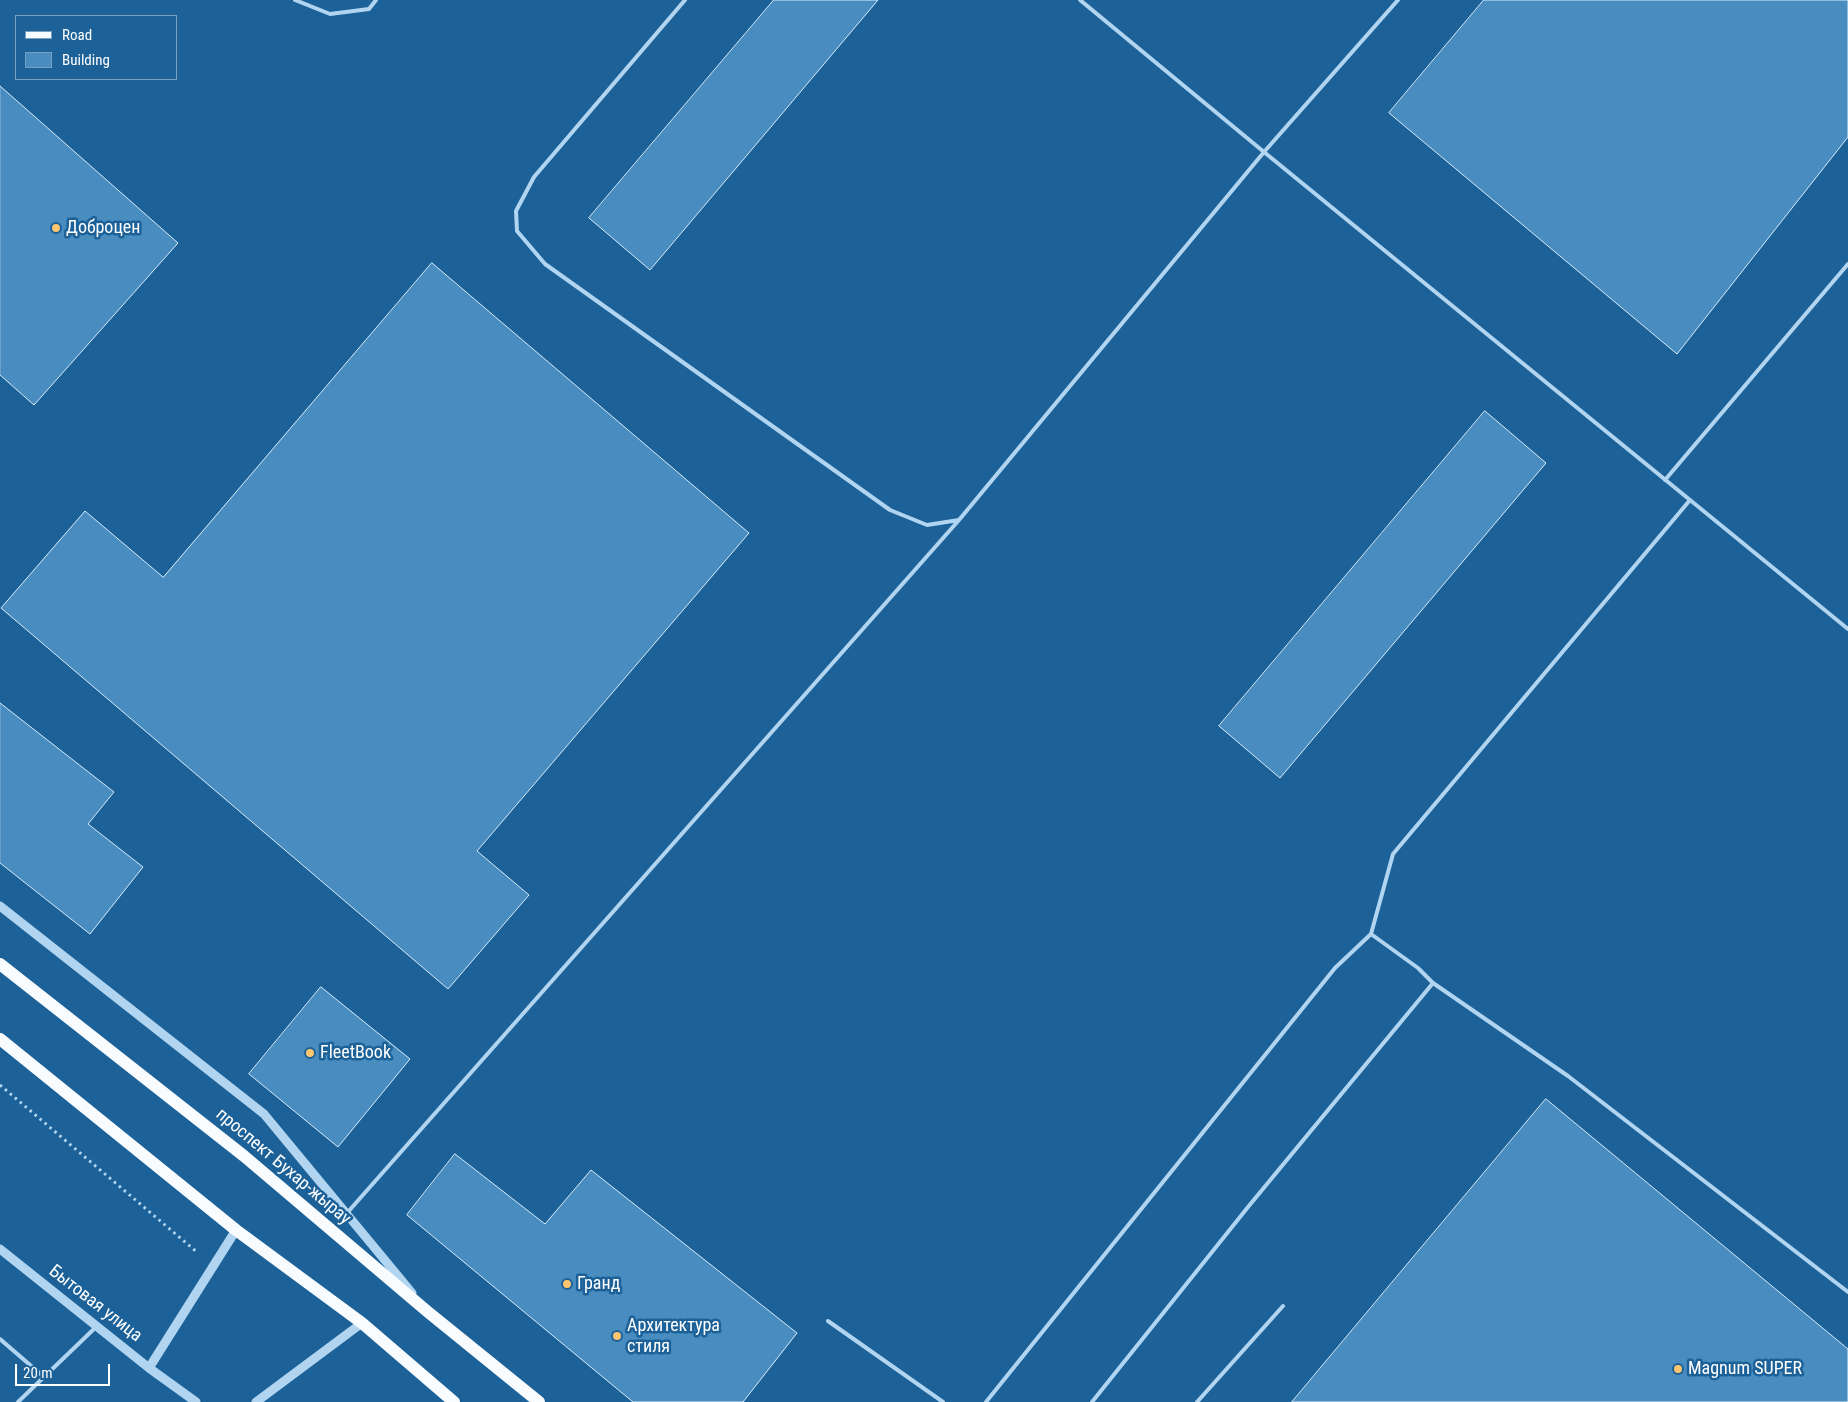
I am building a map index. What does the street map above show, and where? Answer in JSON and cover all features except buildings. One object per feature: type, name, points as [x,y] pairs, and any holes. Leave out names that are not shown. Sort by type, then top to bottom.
[{"type":"main road","name":"проспект Бухар-жырау","points":[[0,964],[244,1156],[428,1312],[539,1402]]},
{"type":"main road","points":[[0,1039],[236,1230],[362,1323],[454,1402]]},
{"type":"street","points":[[0,906],[264,1114],[428,1312]]},
{"type":"street","points":[[149,1368],[236,1230]]},
{"type":"street","name":"Бытовая улица","points":[[0,1249],[149,1368],[196,1402]]},
{"type":"street","points":[[256,1402],[362,1323]]},
{"type":"lane","points":[[295,0],[330,14],[368,9],[376,0]]},
{"type":"lane","points":[[685,0],[534,177],[516,211],[517,231],[545,264],[890,510],[927,525],[959,520]]},
{"type":"lane","points":[[1080,0],[1848,629]]},
{"type":"lane","points":[[347,1213],[959,520],[1264,152],[1398,0]]},
{"type":"lane","points":[[1665,480],[1848,264]]},
{"type":"lane","points":[[986,1402],[1335,968],[1371,934],[1393,854],[1690,500]]},
{"type":"lane","points":[[1371,934],[1418,968],[1433,983],[1568,1076],[1848,1292]]},
{"type":"lane","points":[[1092,1402],[1248,1206],[1433,983]]},
{"type":"lane","points":[[1197,1402],[1283,1306]]},
{"type":"lane","points":[[828,1321],[943,1402]]},
{"type":"lane","points":[[18,1402],[97,1326]]},
{"type":"lane","points":[[0,1339],[44,1377]]},
{"type":"path","points":[[0,1085],[214,1266]]},
{"type":"place","name":"Доброцен","points":[[56,228]]},
{"type":"place","name":"FleetBook","points":[[310,1053]]},
{"type":"place","name":"Гранд","points":[[567,1284]]},
{"type":"place","name":"Архитектура стиля","points":[[617,1336]]},
{"type":"place","name":"Magnum SUPER","points":[[1678,1369]]}]
